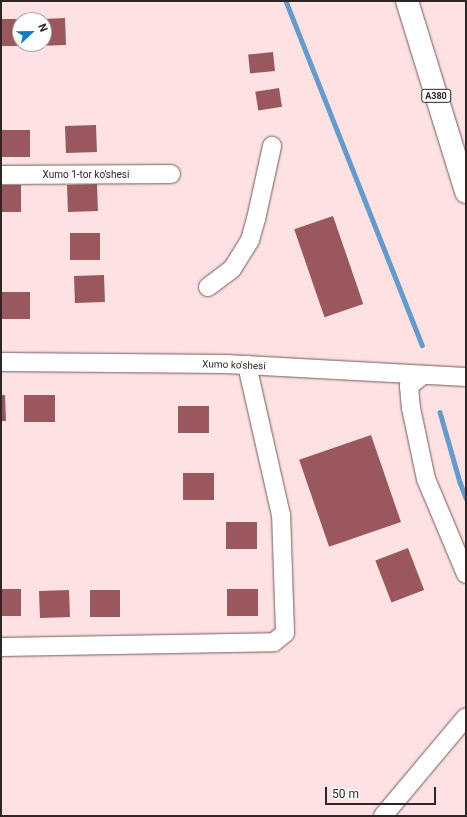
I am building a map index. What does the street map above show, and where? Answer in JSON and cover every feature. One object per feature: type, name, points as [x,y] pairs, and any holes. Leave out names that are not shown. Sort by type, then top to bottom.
[{"type":"highway","name":"A380","points":[[407,1],[466,192]]},
{"type":"street","points":[[208,287],[232,269],[250,240],[260,204],[272,146]]},
{"type":"street","name":"Xumo 1-tor ko'shesi","points":[[1,175],[171,174]]},
{"type":"street","name":"Xumo ko'shesi","points":[[1,362],[247,365],[466,377]]},
{"type":"street","points":[[1,646],[274,642],[285,633],[281,516],[247,365]]},
{"type":"street","points":[[423,375],[409,386],[426,479],[466,574]]},
{"type":"street","points":[[382,816],[466,716]]},
{"type":"building","points":[[65,18],[66,45],[52,45],[52,19]]},
{"type":"building","points":[[1,19],[12,19],[12,46],[1,46]]},
{"type":"building","points":[[273,52],[275,71],[250,74],[248,55]]},
{"type":"building","points":[[279,88],[282,107],[258,111],[255,92]]},
{"type":"building","points":[[96,125],[97,152],[66,153],[65,126]]},
{"type":"building","points":[[1,130],[30,130],[30,157],[1,157]]},
{"type":"building","points":[[97,184],[98,211],[68,212],[67,185]]},
{"type":"building","points":[[1,185],[21,185],[21,212],[1,212]]},
{"type":"building","points":[[333,216],[363,304],[325,317],[294,229]]},
{"type":"building","points":[[70,233],[100,233],[100,260],[70,260]]},
{"type":"building","points":[[104,275],[105,302],[75,303],[74,276]]},
{"type":"building","points":[[1,292],[30,292],[30,319],[1,319]]},
{"type":"building","points":[[1,395],[5,395],[6,421],[1,421]]},
{"type":"building","points":[[24,395],[55,395],[55,422],[24,422]]},
{"type":"building","points":[[178,406],[209,406],[209,433],[178,433]]},
{"type":"building","points":[[371,435],[401,522],[329,547],[299,460]]},
{"type":"building","points":[[183,473],[214,473],[214,500],[183,500]]},
{"type":"building","points":[[226,522],[257,522],[257,549],[226,549]]},
{"type":"building","points":[[408,548],[424,590],[391,603],[375,561]]},
{"type":"building","points":[[1,589],[21,589],[21,616],[1,616]]},
{"type":"building","points":[[227,589],[258,589],[258,616],[227,616]]},
{"type":"building","points":[[69,590],[70,617],[40,618],[39,591]]},
{"type":"building","points":[[90,590],[120,590],[120,617],[90,617]]},
{"type":"waterway","points":[[286,1],[422,345]]},
{"type":"waterway","points":[[440,412],[466,498]]}]
